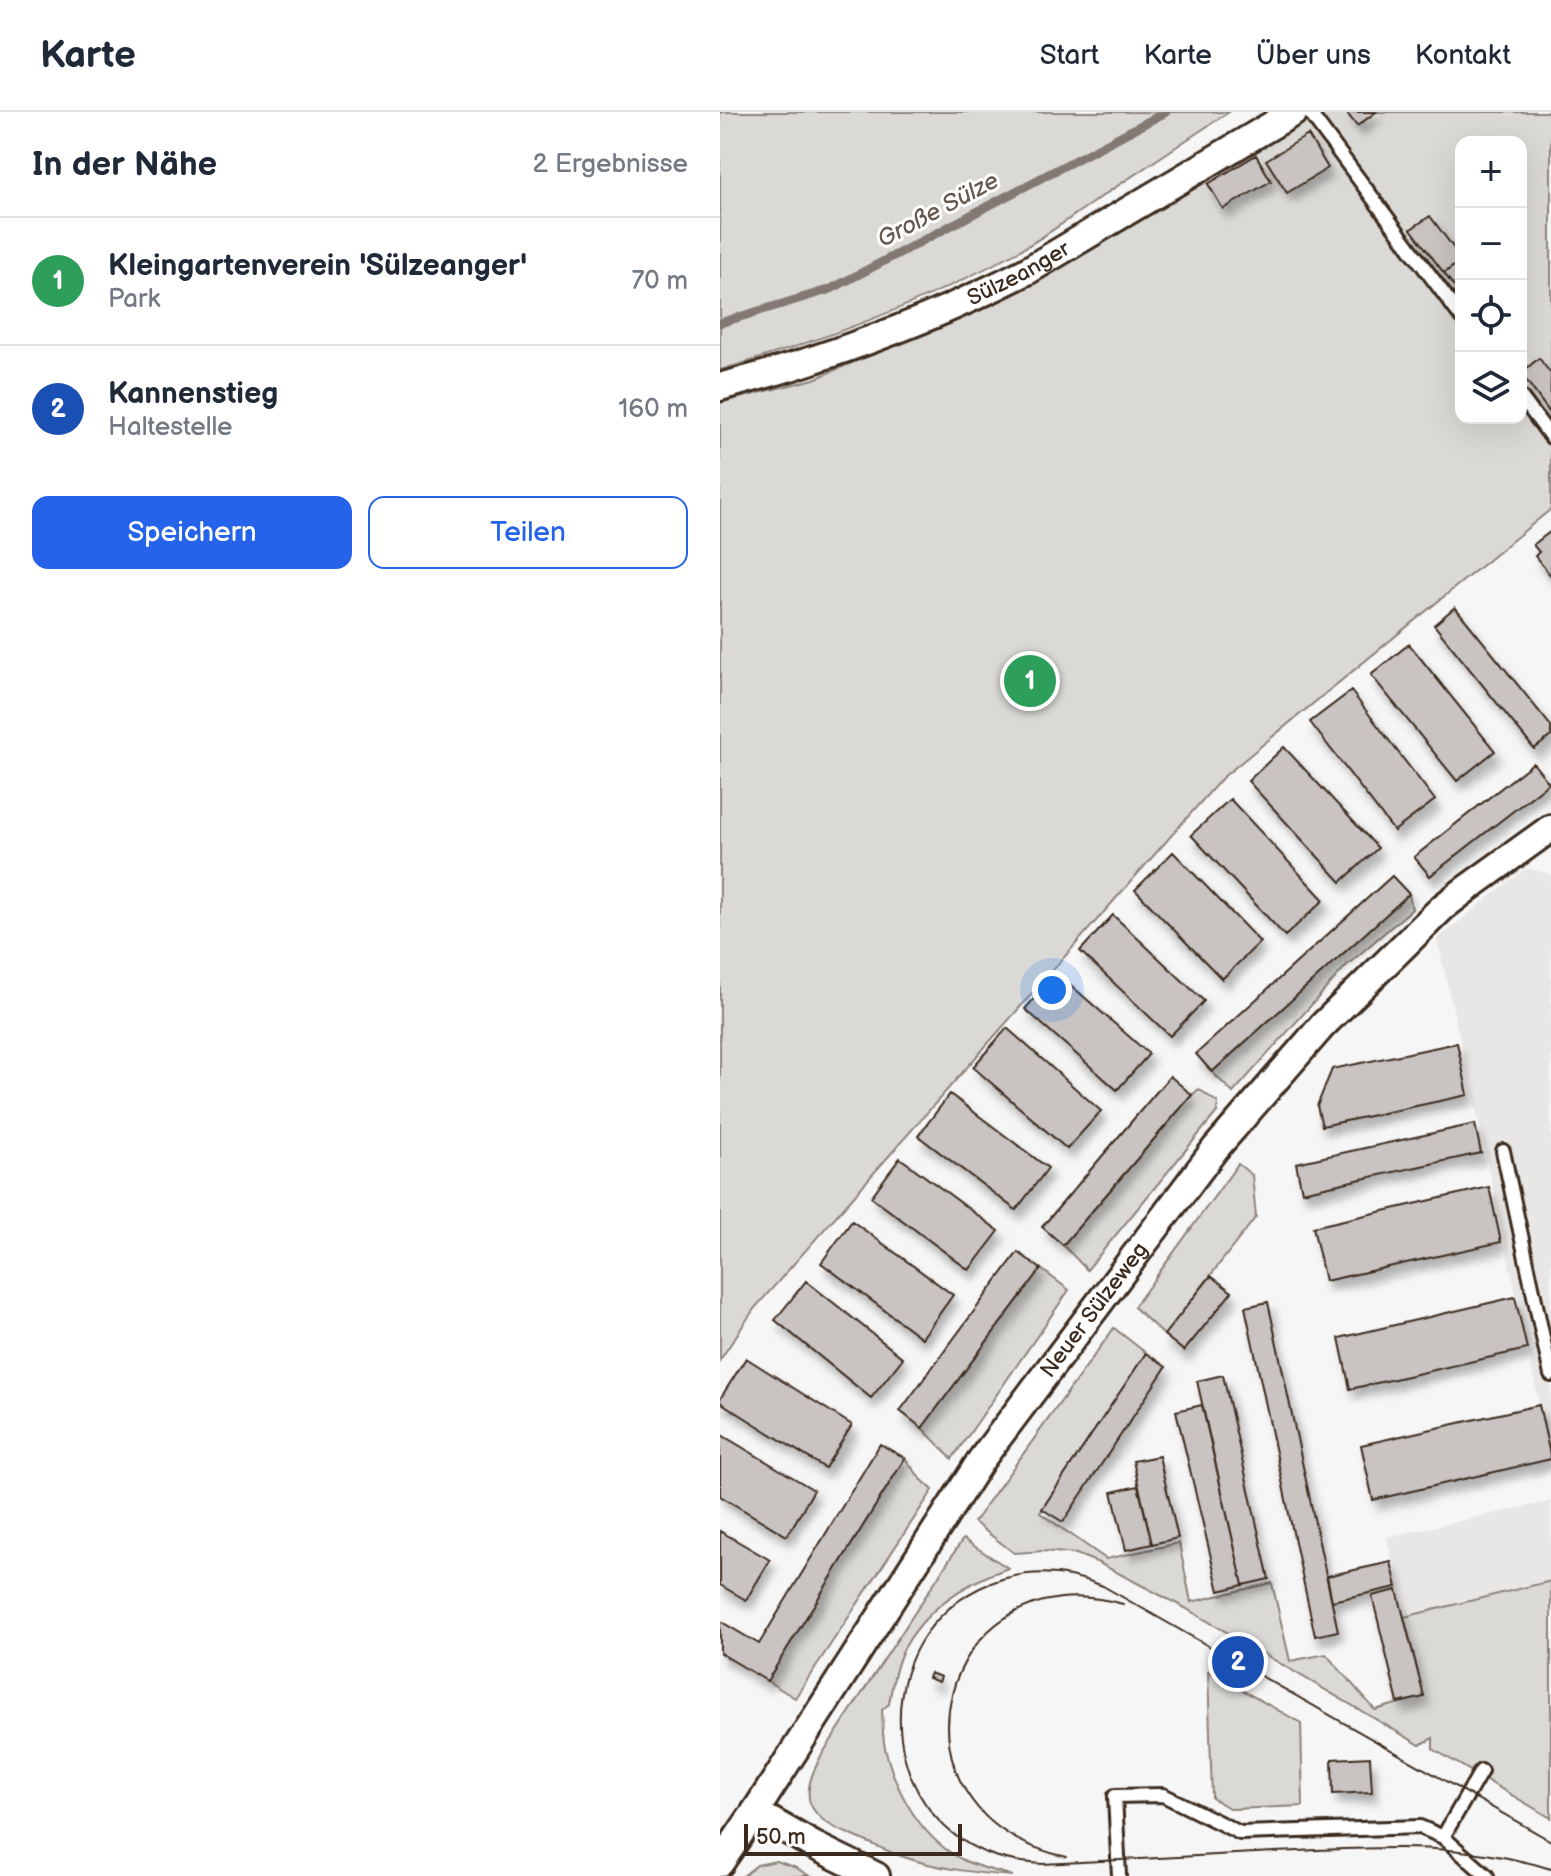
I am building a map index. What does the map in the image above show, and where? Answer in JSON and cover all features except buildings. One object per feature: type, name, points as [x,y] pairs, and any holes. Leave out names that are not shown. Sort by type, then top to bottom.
[{"type":"street","name":"Sülzeanger","points":[[720,387],[867,341],[1001,285],[1294,112]]},
{"type":"street","name":"Neuer Sülzeweg","points":[[720,1863],[981,1460],[1215,1149],[1323,1025],[1443,907],[1548,836]]},
{"type":"street","points":[[755,1812],[876,1876]]},
{"type":"lane","points":[[1309,112],[1455,309]]},
{"type":"lane","points":[[1527,405],[1551,437]]},
{"type":"lane","points":[[1503,1151],[1545,1325],[1551,1375]]},
{"type":"lane","points":[[1443,1837],[1481,1771]]},
{"type":"lane","points":[[1119,1876],[1115,1796],[1163,1795],[1240,1833],[1420,1827],[1443,1837],[1487,1876]]},
{"type":"shaded area","points":[[720,112],[1229,112],[1047,234],[984,269],[874,319],[720,370]]},
{"type":"shaded area","points":[[1323,112],[1551,112],[1551,509],[1222,778],[754,1309],[720,1360],[720,403],[814,379],[977,310]]},
{"type":"shaded area","points":[[1526,868],[1551,874],[1551,1460],[1437,939]]},
{"type":"shaded area","points":[[1409,894],[1412,909],[1346,966],[1233,1093],[1212,1072]]},
{"type":"shaded area","points":[[1199,1089],[1218,1103],[1217,1112],[1087,1270],[1063,1245]]},
{"type":"shaded area","points":[[1238,1164],[1252,1175],[1256,1217],[1164,1335],[1134,1307]]},
{"type":"shaded area","points":[[1041,1269],[1069,1290],[952,1459],[922,1428]]},
{"type":"shaded area","points":[[1114,1328],[1146,1353],[1040,1513],[1106,1559],[1179,1543],[1191,1602],[1272,1583],[1290,1661],[1326,1654],[1375,1710],[1424,1696],[1404,1617],[1551,1581],[1551,1818],[1433,1749],[1433,1738],[1420,1745],[1185,1608],[1099,1563],[1076,1554],[1044,1551],[1014,1553],[974,1522]]},
{"type":"shaded area","points":[[905,1458],[933,1490],[795,1698],[767,1681]]},
{"type":"shaded area","points":[[1551,1501],[1551,1764],[1433,1738],[1387,1537]]},
{"type":"shaded area","points":[[963,1539],[1008,1568],[962,1589],[935,1610],[912,1635],[898,1663],[889,1704],[882,1710],[884,1743],[904,1798],[936,1841],[965,1861],[1013,1876],[944,1867],[892,1853],[830,1825],[818,1816],[809,1797],[811,1779],[821,1756]]},
{"type":"shaded area","points":[[1208,1671],[1301,1723],[1303,1806],[1231,1809],[1212,1798]]},
{"type":"shaded area","points":[[776,1861],[810,1876],[743,1876],[757,1865]]},
{"type":"waterway","name":"Große Sülze","points":[[720,323],[831,289],[1166,112]]},
{"type":"tram line","points":[[1551,1841],[1103,1586],[1078,1578],[1041,1573],[1015,1576],[969,1594],[941,1616],[925,1635],[910,1664],[902,1694],[900,1726],[905,1757],[915,1787],[932,1813],[955,1836],[998,1857],[1043,1864],[1413,1848],[1482,1854],[1551,1869]]},
{"type":"tram line","points":[[1067,1857],[1005,1832],[967,1792],[949,1745],[952,1695],[972,1650],[1008,1616],[1059,1598],[1123,1604]]},
{"type":"place","name":"Kleingartenverein 'Sülzeanger'","points":[[1030,681]]},
{"type":"place","name":"Kannenstieg","points":[[1238,1662]]}]
